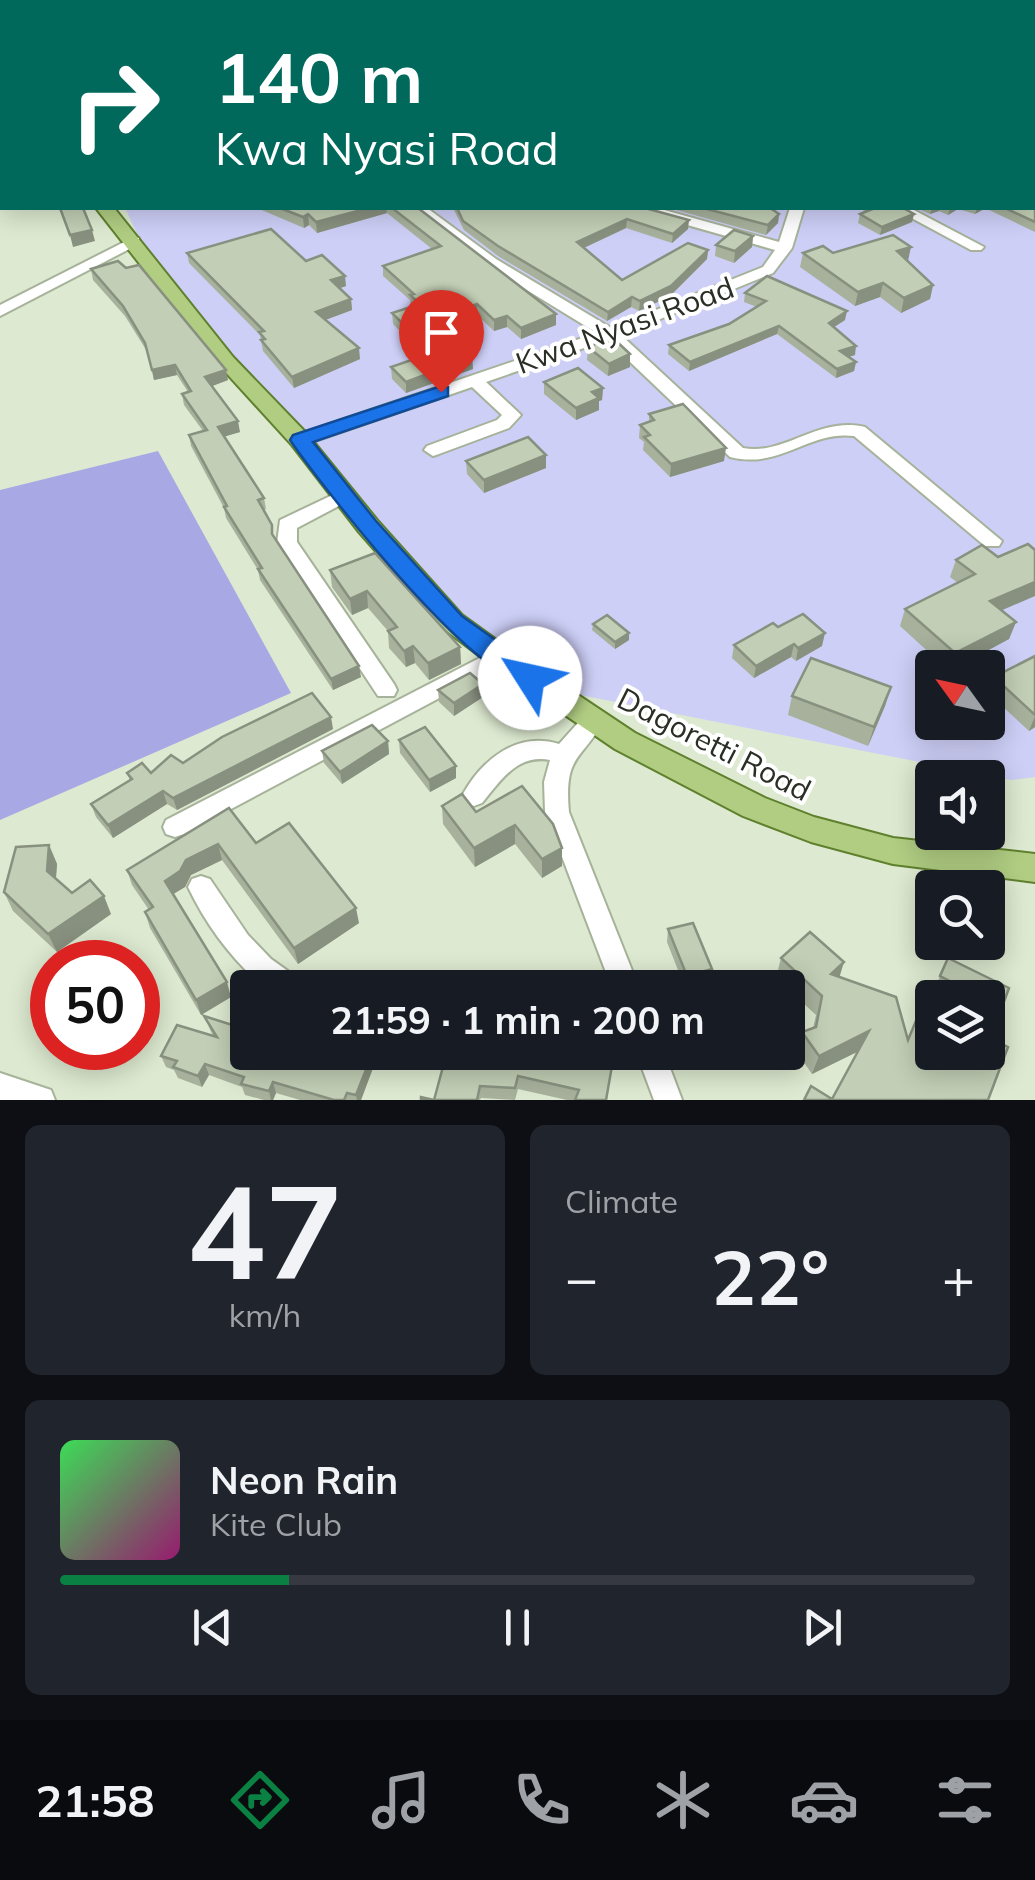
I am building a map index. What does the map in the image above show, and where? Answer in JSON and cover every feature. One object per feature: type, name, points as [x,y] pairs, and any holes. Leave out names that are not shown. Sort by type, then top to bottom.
[{"type":"main road","name":"Dagoretti Road","points":[[107,210],[226,361],[300,440],[343,496],[453,622],[499,656],[625,741],[754,807],[811,829],[893,851],[1035,868]]},
{"type":"street","points":[[421,210],[491,262],[610,334],[737,453],[761,455],[835,430],[859,431],[992,541]]},
{"type":"street","points":[[649,210],[784,248],[789,214]]},
{"type":"street","points":[[904,210],[976,246]]},
{"type":"street","points":[[0,312],[134,241]]},
{"type":"street","name":"Kwa Nyasi Road","points":[[300,440],[610,334],[768,270],[784,248]]},
{"type":"street","points":[[433,450],[502,424],[512,415],[474,380]]},
{"type":"street","points":[[343,496],[287,525],[287,543],[386,690]]},
{"type":"street","points":[[175,827],[499,656]]},
{"type":"street","points":[[593,720],[561,754],[553,782],[556,812],[619,970]]},
{"type":"street","points":[[474,796],[494,772],[525,749],[536,746],[561,754]]},
{"type":"street","points":[[201,887],[226,927],[261,970]]},
{"type":"street","points":[[657,1070],[668,1100]]},
{"type":"street","points":[[0,1087],[40,1100]]},
{"type":"shaded area","points":[[126,210],[1035,210],[1035,777],[1005,779],[1005,760],[915,761],[509,681],[181,326]]},
{"type":"shaded area","points":[[158,451],[291,693],[0,820],[0,490]]},
{"type":"building","points":[[61,210],[84,210],[92,230],[70,235]]},
{"type":"building","points":[[285,210],[361,210],[316,222],[308,214],[303,217]]},
{"type":"building","points":[[395,210],[421,210],[556,314],[521,328],[507,316],[494,320],[477,304],[433,320],[472,357],[406,382],[391,367],[432,353],[392,313],[420,304],[383,266],[441,246]]},
{"type":"building","points":[[458,210],[652,210],[689,220],[673,234],[627,219],[577,242],[622,280],[688,243],[708,250],[671,286],[640,301],[632,297],[608,312],[463,221]]},
{"type":"building","points":[[711,210],[773,210],[779,214],[768,225]]},
{"type":"building","points":[[870,210],[907,210],[914,214],[882,227],[860,214]]},
{"type":"building","points":[[1009,210],[1035,210],[1035,222]]},
{"type":"building","points":[[271,229],[306,261],[322,255],[345,276],[331,280],[351,299],[316,312],[359,348],[292,377],[261,340],[265,339],[259,332],[264,331],[187,253]]},
{"type":"building","points":[[734,230],[753,236],[735,251],[716,245]]},
{"type":"building","points":[[893,235],[911,247],[897,251],[933,285],[904,298],[883,283],[858,292],[803,253],[823,246],[833,253]]},
{"type":"building","points":[[118,261],[126,268],[139,265],[226,370],[205,377],[238,421],[218,427],[264,498],[258,500],[272,525],[272,534],[359,666],[331,679],[258,569],[262,568],[224,507],[227,506],[189,435],[207,430],[182,394],[191,391],[175,365],[152,370],[145,343],[123,306],[91,269]]},
{"type":"building","points":[[767,276],[847,311],[829,323],[856,346],[840,351],[856,362],[837,369],[779,326],[690,362],[669,345],[729,324],[766,301],[745,293]]},
{"type":"building","points":[[612,337],[630,354],[609,364],[588,347]]},
{"type":"building","points":[[578,368],[603,388],[592,392],[599,398],[576,408],[544,382]]},
{"type":"building","points":[[683,404],[726,448],[671,464],[644,437],[650,435],[640,425],[654,420],[649,414]]},
{"type":"building","points":[[528,437],[546,455],[484,480],[466,461]]},
{"type":"building","points":[[1028,544],[1035,550],[1035,582],[990,601],[1016,622],[961,650],[952,650],[905,609],[975,574],[956,560],[982,545],[998,557]]},
{"type":"building","points":[[375,553],[460,647],[428,663],[413,646],[404,651],[388,631],[397,627],[367,591],[350,599],[330,570]]},
{"type":"building","points":[[803,614],[825,633],[798,648],[794,644],[756,666],[734,645],[773,623],[778,627]]},
{"type":"building","points":[[607,615],[629,633],[615,642],[593,624]]},
{"type":"building","points":[[1035,656],[1035,715],[1005,687],[1005,671]]},
{"type":"building","points":[[811,658],[891,687],[874,727],[792,696]]},
{"type":"building","points":[[470,673],[483,684],[454,703],[438,690]]},
{"type":"building","points":[[312,693],[331,717],[173,798],[163,791],[108,825],[91,804],[132,779],[127,773],[142,763],[151,773],[171,755],[183,763],[222,737]]},
{"type":"building","points":[[372,725],[388,741],[340,772],[322,751]]},
{"type":"building","points":[[425,727],[456,766],[429,780],[399,740]]},
{"type":"building","points":[[522,786],[553,824],[562,848],[542,859],[515,825],[474,848],[442,806],[462,794],[476,812]]},
{"type":"building","points":[[229,808],[256,843],[289,823],[356,908],[294,948],[218,844],[186,860],[180,871],[165,881],[227,982],[196,1000],[145,912],[153,907],[127,870]]},
{"type":"building","points":[[49,845],[47,871],[72,893],[90,880],[104,896],[48,934],[4,892],[16,847]]},
{"type":"building","points":[[693,923],[712,969],[685,970],[668,929]]},
{"type":"building","points":[[810,932],[844,962],[831,974],[896,997],[908,1040],[915,1023],[915,1070],[999,1070],[988,1100],[804,1100],[811,1086],[832,1099],[869,1031],[819,1056],[805,1031],[816,1027],[822,996],[805,980],[805,970],[794,970],[781,958]]},
{"type":"building","points":[[947,960],[952,960],[993,980],[948,980],[940,976]]},
{"type":"building","points":[[204,1016],[230,1024],[230,1070],[366,1070],[356,1095],[347,1093],[344,1100],[334,1100],[273,1082],[269,1091],[241,1084],[244,1077],[205,1064],[198,1076],[173,1067],[177,1061],[161,1056],[177,1025],[217,1037]]},
{"type":"building","points":[[442,1070],[611,1070],[606,1100],[575,1100],[579,1090],[518,1076],[515,1088],[480,1086],[477,1100],[434,1100]]},
{"type":"route","points":[[441,392],[300,440],[368,526],[453,622],[530,678]]}]
